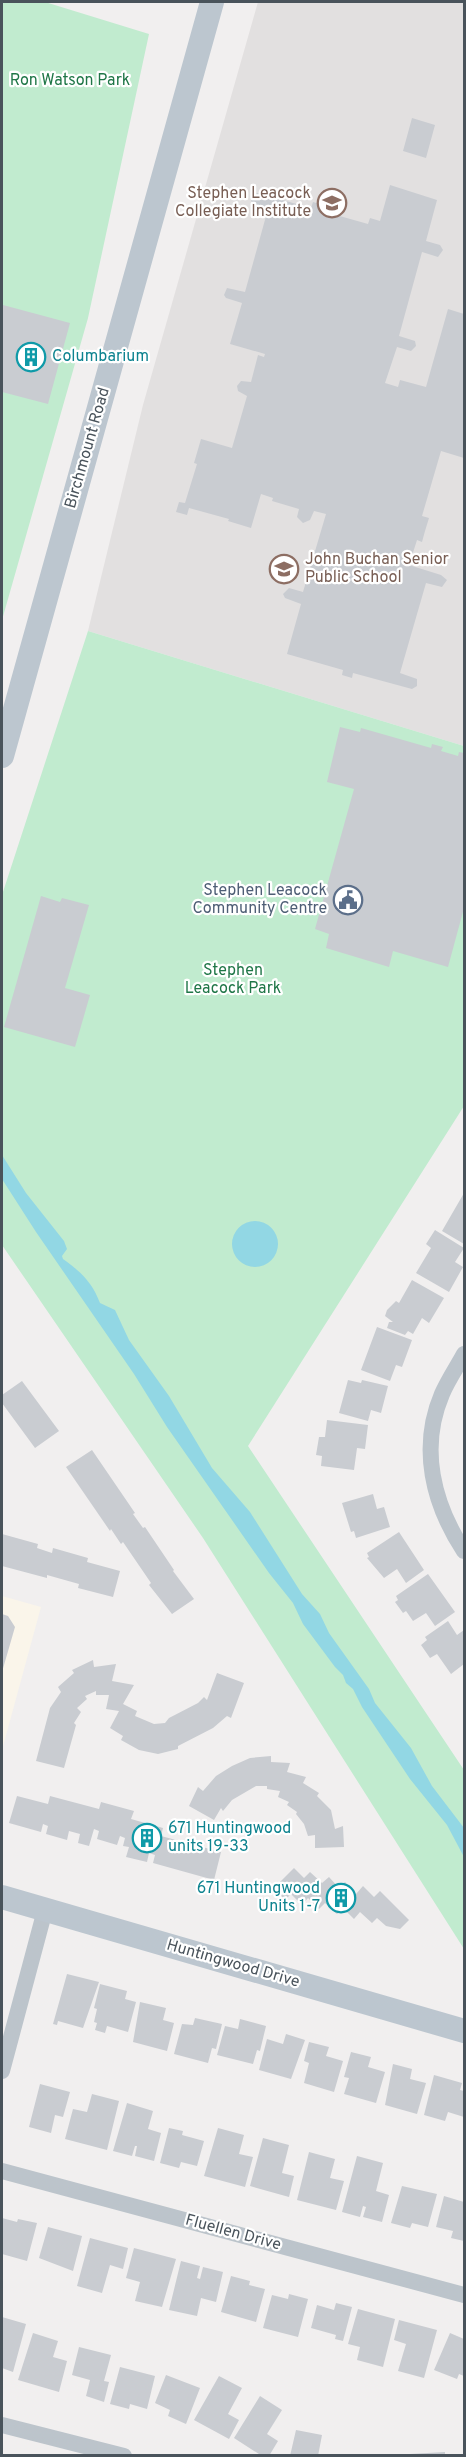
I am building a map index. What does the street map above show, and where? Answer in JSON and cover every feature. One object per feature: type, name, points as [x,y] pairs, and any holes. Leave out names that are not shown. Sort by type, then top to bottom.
[{"type":"main road","name":"Birchmount Road","points":[[2,756],[212,2]]},
{"type":"main road","name":"Huntingwood Drive","points":[[2,1897],[465,2031]]},
{"type":"street","points":[[465,1354],[441,1395],[430,1442],[432,1480],[439,1504],[465,1551]]},
{"type":"street","points":[[2,2071],[45,1910]]},
{"type":"street","name":"Fluellen Drive","points":[[2,2171],[465,2295]]},
{"type":"street","points":[[2,2425],[124,2456]]},
{"type":"shaded area","points":[[258,2],[464,2],[464,746],[88,631],[143,405]]},
{"type":"shaded area","points":[[2,1596],[41,1607],[2,1750]]},
{"type":"green space","name":"Ron Watson Park","points":[[2,2],[45,2],[149,34],[88,318],[2,620]]},
{"type":"green space","name":"Stephen Leacock Park","points":[[88,631],[464,746],[464,1106],[248,1446],[464,1770],[464,1949],[203,1538],[2,1245],[2,895]]},
{"type":"water","points":[[2,1155],[26,1193],[64,1241],[67,1249],[62,1256],[63,1259],[85,1278],[100,1303],[115,1310],[129,1340],[169,1396],[212,1468],[250,1512],[302,1594],[320,1614],[329,1633],[369,1689],[375,1703],[411,1748],[432,1786],[464,1828],[464,1857],[447,1825],[410,1779],[362,1707],[353,1689],[346,1683],[343,1675],[303,1624],[293,1603],[269,1573],[167,1427],[134,1374],[36,1232],[2,1179]]},
{"type":"water","points":[[255,1221],[264,1222],[272,1227],[277,1235],[277,1253],[272,1261],[264,1266],[255,1267],[246,1266],[238,1261],[233,1253],[232,1244],[233,1235],[238,1227],[246,1222]]},
{"type":"building","points":[[412,118],[435,125],[426,158],[403,151]]},
{"type":"building","points":[[390,185],[437,200],[426,241],[440,245],[443,250],[438,257],[422,252],[399,336],[415,341],[416,346],[411,351],[397,347],[385,383],[398,387],[400,380],[426,387],[448,309],[464,314],[464,458],[441,451],[422,516],[429,518],[422,542],[417,540],[409,565],[441,575],[447,580],[442,587],[426,583],[400,673],[417,679],[417,686],[412,689],[353,673],[352,678],[342,675],[343,670],[287,654],[301,604],[285,598],[283,594],[289,588],[303,592],[326,514],[314,511],[310,520],[303,523],[297,517],[299,509],[272,501],[273,498],[261,494],[251,528],[228,521],[229,519],[189,508],[187,515],[176,512],[179,502],[185,503],[197,464],[194,463],[201,439],[232,448],[247,396],[238,391],[237,386],[241,381],[251,382],[258,355],[264,357],[265,354],[230,344],[242,303],[226,298],[224,295],[227,288],[245,292],[268,209],[252,204],[251,198],[257,193],[311,208],[313,202],[323,205],[322,211],[368,224],[370,218],[380,221]]},
{"type":"building","name":"Columbarium","points":[[3,305],[70,323],[48,404],[2,392]]},
{"type":"building","points":[[340,727],[360,732],[361,728],[431,748],[432,744],[443,747],[441,751],[458,756],[459,752],[464,753],[464,908],[448,967],[393,951],[389,967],[326,948],[329,934],[315,929],[354,789],[327,782]]},
{"type":"building","points":[[41,896],[60,902],[62,898],[89,905],[65,988],[90,995],[75,1047],[4,1027]]},
{"type":"building","points":[[464,1193],[464,1244],[442,1231]]},
{"type":"building","points":[[435,1230],[464,1248],[455,1262],[463,1267],[449,1292],[416,1273],[431,1248],[426,1244]]},
{"type":"building","points":[[412,1280],[444,1298],[429,1323],[422,1318],[413,1334],[408,1331],[405,1335],[387,1328],[389,1322],[393,1322],[385,1316],[387,1310],[396,1301],[399,1303]]},
{"type":"building","points":[[377,1327],[412,1340],[402,1367],[396,1365],[390,1381],[361,1370]]},
{"type":"building","points":[[348,1380],[361,1383],[362,1380],[388,1386],[381,1413],[371,1410],[368,1421],[339,1413]]},
{"type":"building","points":[[22,1381],[59,1431],[35,1448],[2,1403],[2,1395]]},
{"type":"building","points":[[327,1420],[368,1425],[365,1449],[357,1448],[354,1470],[321,1466],[322,1456],[316,1455],[319,1437],[325,1437]]},
{"type":"building","points":[[92,1450],[135,1513],[133,1514],[143,1528],[145,1527],[194,1599],[172,1614],[149,1585],[151,1583],[123,1542],[121,1544],[111,1529],[110,1531],[66,1467]]},
{"type":"building","points":[[373,1494],[377,1509],[384,1507],[390,1527],[356,1538],[354,1531],[351,1532],[342,1503]]},
{"type":"building","points":[[399,1532],[424,1570],[406,1583],[397,1569],[384,1578],[367,1558],[369,1557],[367,1553]]},
{"type":"building","points":[[2,1534],[38,1544],[37,1548],[52,1553],[53,1548],[88,1558],[87,1562],[120,1571],[113,1597],[78,1588],[79,1584],[47,1575],[47,1578],[2,1566]]},
{"type":"building","points":[[428,1574],[455,1612],[435,1626],[426,1613],[413,1621],[395,1602],[398,1600],[396,1596]]},
{"type":"building","points":[[2,1614],[8,1616],[15,1627],[2,1672]]},
{"type":"building","points":[[448,1621],[457,1635],[464,1630],[464,1664],[451,1674],[437,1654],[430,1658],[421,1645],[427,1640],[425,1637]]},
{"type":"building","points":[[93,1660],[94,1667],[116,1664],[112,1681],[134,1685],[123,1704],[137,1711],[135,1716],[154,1724],[165,1723],[169,1718],[198,1703],[204,1697],[207,1700],[217,1673],[244,1683],[231,1718],[227,1716],[213,1728],[178,1746],[178,1749],[158,1754],[139,1750],[121,1740],[123,1736],[110,1728],[119,1711],[106,1709],[109,1695],[96,1695],[96,1691],[85,1696],[87,1699],[77,1708],[81,1712],[74,1723],[76,1725],[64,1768],[36,1761],[50,1708],[61,1692],[58,1687],[74,1673],[72,1670]]},
{"type":"building","points":[[271,1756],[271,1762],[290,1763],[287,1772],[306,1777],[303,1783],[319,1793],[317,1796],[331,1810],[335,1829],[343,1826],[344,1847],[315,1848],[315,1835],[308,1836],[297,1812],[287,1805],[289,1802],[278,1797],[280,1791],[267,1789],[267,1786],[256,1786],[232,1800],[223,1811],[221,1808],[214,1820],[189,1806],[198,1787],[203,1791],[216,1776],[232,1766],[250,1758]]},
{"type":"building","name":"671 Huntingwood units 19-33","points":[[17,1796],[48,1804],[50,1796],[99,1809],[101,1802],[134,1811],[131,1819],[163,1828],[161,1836],[221,1852],[214,1880],[153,1863],[155,1855],[149,1853],[147,1862],[126,1857],[129,1847],[123,1846],[125,1838],[120,1836],[117,1845],[97,1839],[99,1831],[94,1829],[89,1846],[78,1843],[80,1834],[69,1831],[67,1840],[46,1834],[48,1826],[43,1824],[41,1832],[9,1823]]},
{"type":"building","name":"671 Huntingwood Units 1-7","points":[[294,1868],[304,1878],[310,1872],[322,1883],[329,1877],[339,1888],[345,1882],[356,1894],[363,1886],[374,1897],[380,1891],[409,1920],[400,1929],[386,1926],[377,1918],[372,1923],[360,1912],[354,1919],[343,1908],[337,1914],[325,1903],[319,1909],[308,1898],[302,1905],[291,1894],[285,1900],[274,1888]]},
{"type":"building","points":[[67,1974],[99,1982],[83,2028],[58,2021],[57,2025],[53,2024]]},
{"type":"building","points":[[100,1984],[127,1991],[125,1999],[136,2002],[128,2032],[107,2026],[105,2033],[95,2030],[97,2009],[94,2008]]},
{"type":"building","points":[[140,2002],[166,2008],[163,2020],[174,2023],[167,2051],[133,2042]]},
{"type":"building","points":[[195,2018],[222,2024],[216,2049],[212,2048],[208,2063],[174,2054],[182,2024],[193,2025]]},
{"type":"building","points":[[240,2019],[266,2026],[260,2051],[257,2050],[253,2064],[217,2055],[225,2026],[238,2029]]},
{"type":"building","points":[[286,2034],[305,2040],[291,2079],[259,2070],[267,2039],[283,2044]]},
{"type":"building","points":[[309,2042],[329,2047],[326,2056],[343,2061],[334,2092],[304,2083],[309,2063],[304,2061]]},
{"type":"building","points":[[351,2052],[371,2057],[368,2067],[385,2072],[376,2103],[344,2094],[349,2078],[344,2077]]},
{"type":"building","points":[[393,2064],[412,2069],[410,2079],[426,2083],[417,2114],[385,2105]]},
{"type":"building","points":[[434,2075],[462,2083],[460,2090],[464,2091],[464,2117],[448,2112],[445,2121],[424,2115]]},
{"type":"building","points":[[40,2084],[70,2092],[63,2117],[55,2115],[51,2133],[29,2127]]},
{"type":"building","points":[[92,2094],[119,2101],[107,2150],[65,2139],[73,2109],[87,2112]]},
{"type":"building","points":[[127,2103],[153,2111],[148,2129],[161,2133],[154,2161],[135,2156],[137,2146],[132,2156],[113,2151]]},
{"type":"building","points":[[169,2128],[183,2131],[182,2135],[204,2141],[197,2166],[181,2162],[179,2168],[160,2163]]},
{"type":"building","points":[[218,2128],[244,2135],[239,2154],[253,2157],[245,2187],[204,2176]]},
{"type":"building","points":[[263,2138],[289,2145],[282,2173],[294,2176],[289,2197],[250,2186]]},
{"type":"building","points":[[309,2152],[335,2159],[330,2178],[344,2181],[336,2210],[297,2200]]},
{"type":"building","points":[[357,2156],[383,2163],[376,2191],[389,2195],[382,2222],[363,2217],[366,2207],[363,2206],[360,2217],[342,2212]]},
{"type":"building","points":[[402,2186],[437,2194],[428,2227],[412,2223],[410,2228],[391,2223]]},
{"type":"building","points":[[444,2196],[464,2202],[464,2241],[451,2238],[453,2231],[436,2227]]},
{"type":"building","points":[[2,2218],[17,2222],[18,2219],[37,2223],[27,2261],[2,2254]]},
{"type":"building","points":[[48,2227],[82,2236],[73,2271],[39,2258]]},
{"type":"building","points":[[90,2238],[128,2248],[123,2269],[110,2265],[102,2293],[77,2286]]},
{"type":"building","points":[[134,2248],[176,2259],[162,2307],[135,2301],[140,2282],[126,2278]]},
{"type":"building","points":[[181,2261],[200,2266],[197,2278],[200,2279],[203,2267],[223,2272],[216,2302],[201,2298],[197,2316],[169,2310]]},
{"type":"building","points":[[231,2276],[250,2281],[249,2285],[265,2289],[256,2322],[221,2312]]},
{"type":"building","points":[[289,2294],[308,2299],[298,2337],[263,2328],[272,2295],[288,2299]]},
{"type":"building","points":[[336,2303],[352,2307],[343,2341],[335,2339],[336,2335],[311,2328],[317,2305],[334,2310]]},
{"type":"building","points":[[358,2309],[395,2319],[383,2367],[357,2360],[360,2347],[348,2344]]},
{"type":"building","points":[[2,2317],[26,2324],[13,2372],[2,2368]]},
{"type":"building","points":[[399,2320],[437,2330],[424,2378],[398,2371],[406,2344],[394,2340]]},
{"type":"building","points":[[33,2333],[58,2341],[53,2357],[67,2361],[59,2392],[18,2380]]},
{"type":"building","points":[[450,2333],[464,2339],[464,2376],[459,2374],[457,2379],[434,2370]]},
{"type":"building","points":[[79,2347],[111,2355],[104,2381],[109,2382],[104,2402],[86,2396],[90,2380],[72,2375]]},
{"type":"building","points":[[120,2367],[155,2376],[147,2409],[130,2404],[129,2409],[110,2404]]},
{"type":"building","points":[[166,2375],[200,2388],[186,2424],[168,2416],[170,2410],[155,2403]]},
{"type":"building","points":[[219,2376],[242,2388],[228,2414],[239,2420],[229,2439],[194,2420]]},
{"type":"building","points":[[260,2396],[282,2410],[267,2434],[278,2441],[269,2456],[262,2456],[234,2438]]},
{"type":"building","points":[[296,2430],[322,2435],[318,2456],[290,2456]]},
{"type":"building","points":[[445,2452],[445,2456],[410,2456],[410,2454]]},
{"type":"place","name":"Stephen Leacock Collegiate Institute","points":[[332,203]]},
{"type":"place","name":"Columbarium","points":[[31,357]]},
{"type":"place","name":"John Buchan Senior Public School","points":[[284,569]]},
{"type":"place","name":"Stephen Leacock Community Centre","points":[[348,900]]},
{"type":"place","name":"671 Huntingwood units 19-33","points":[[147,1838]]},
{"type":"place","name":"671 Huntingwood Units 1-7","points":[[341,1898]]}]
